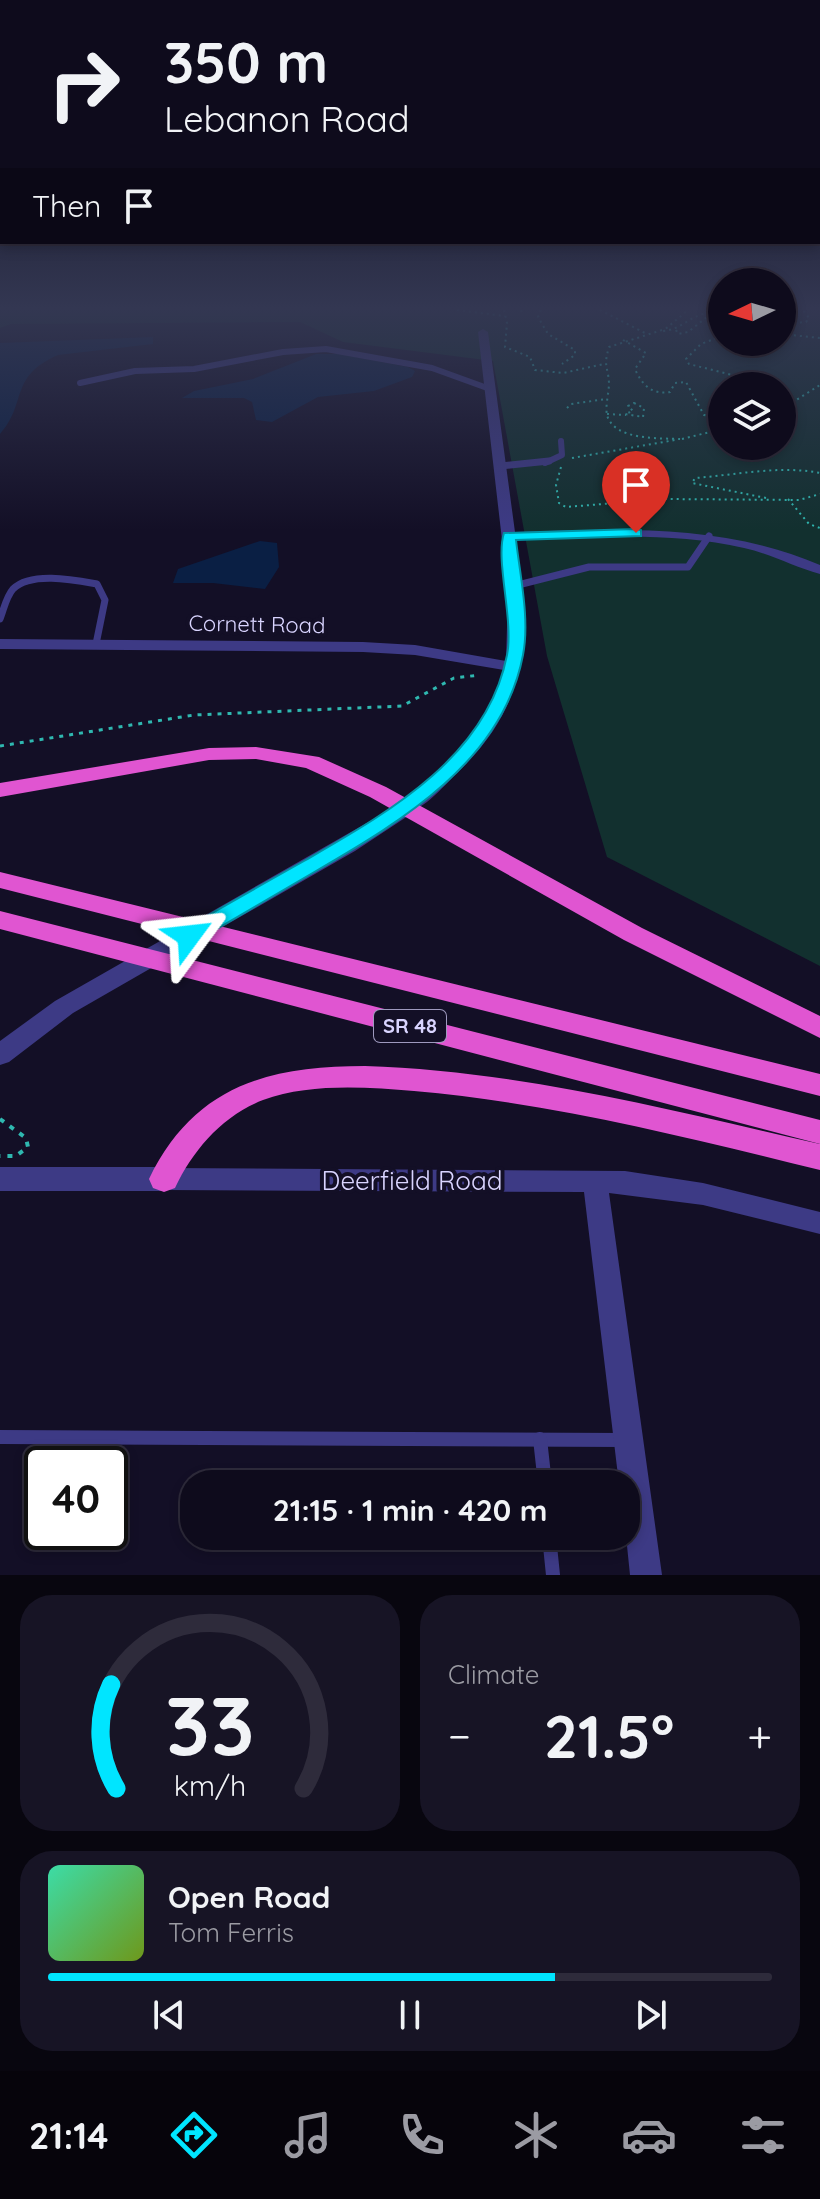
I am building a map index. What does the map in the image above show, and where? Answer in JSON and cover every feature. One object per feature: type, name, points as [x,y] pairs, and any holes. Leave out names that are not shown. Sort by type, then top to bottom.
[{"type":"highway","points":[[0,790],[197,755],[256,753],[300,759],[331,770],[407,807],[633,934],[820,1028]]},
{"type":"highway","name":"SR 48","points":[[0,880],[820,1085]]},
{"type":"highway","name":"SR 48","points":[[0,920],[820,1132]]},
{"type":"highway","points":[[164,1179],[181,1148],[225,1106],[268,1088],[329,1078],[437,1081],[498,1089],[638,1115],[820,1157]]},
{"type":"street","points":[[0,1055],[27,1032],[81,997],[407,807],[452,768],[479,737],[498,707],[511,672],[517,631],[509,536],[489,384]]},
{"type":"street","points":[[509,536],[667,533],[709,536],[763,546],[820,570]]},
{"type":"street","name":"Cornett Road","points":[[0,644],[363,647],[428,652],[511,672]]},
{"type":"street","name":"Deerfield Road","points":[[0,1179],[625,1182],[703,1194],[820,1223]]},
{"type":"street","points":[[595,1181],[646,1575]]},
{"type":"lane","points":[[475,384],[490,389]]},
{"type":"lane","points":[[501,466],[552,462],[562,455],[561,441]]},
{"type":"lane","points":[[514,586],[589,567],[688,567],[709,536]]},
{"type":"lane","points":[[0,619],[12,588],[22,582],[83,581],[97,584],[105,600],[96,644]]},
{"type":"lane","points":[[0,1437],[627,1440]]},
{"type":"lane","points":[[540,1439],[543,1470]]},
{"type":"lane","points":[[550,1550],[553,1575]]},
{"type":"path","points":[[608,384],[607,414],[617,428],[629,433],[681,439]]},
{"type":"path","points":[[643,384],[662,394],[670,392],[675,384]]},
{"type":"path","points":[[687,384],[704,415],[708,416]]},
{"type":"path","points":[[796,400],[820,385]]},
{"type":"path","points":[[567,408],[571,404],[606,399]]},
{"type":"path","points":[[607,414],[643,417],[646,413],[640,404],[634,403],[628,407],[633,411],[626,415]]},
{"type":"path","points":[[708,432],[564,460],[555,481],[559,503],[566,507],[653,500],[819,496]]},
{"type":"path","points":[[770,499],[692,483],[695,478],[749,473],[796,470],[820,473]]},
{"type":"path","points":[[788,499],[809,524],[820,528]]},
{"type":"path","points":[[0,746],[194,715],[402,706],[424,699],[453,676],[511,672]]},
{"type":"path","points":[[0,1119],[26,1138],[28,1147],[23,1153],[9,1158],[0,1156]]},
{"type":"green space","points":[[497,384],[708,384],[708,460],[796,460],[796,384],[820,384],[820,966],[607,857],[547,656]]},
{"type":"water","points":[[0,384],[24,384],[14,412],[0,434]]},
{"type":"water","points":[[231,384],[394,384],[374,391],[318,397],[272,422],[256,420],[252,402],[244,398],[182,398],[194,391]]},
{"type":"water","points":[[260,541],[277,543],[279,567],[265,589],[213,583],[173,583],[178,569]]},
{"type":"route","points":[[189,936],[385,823],[425,793],[479,737],[504,695],[516,653],[509,536],[636,533]]}]
